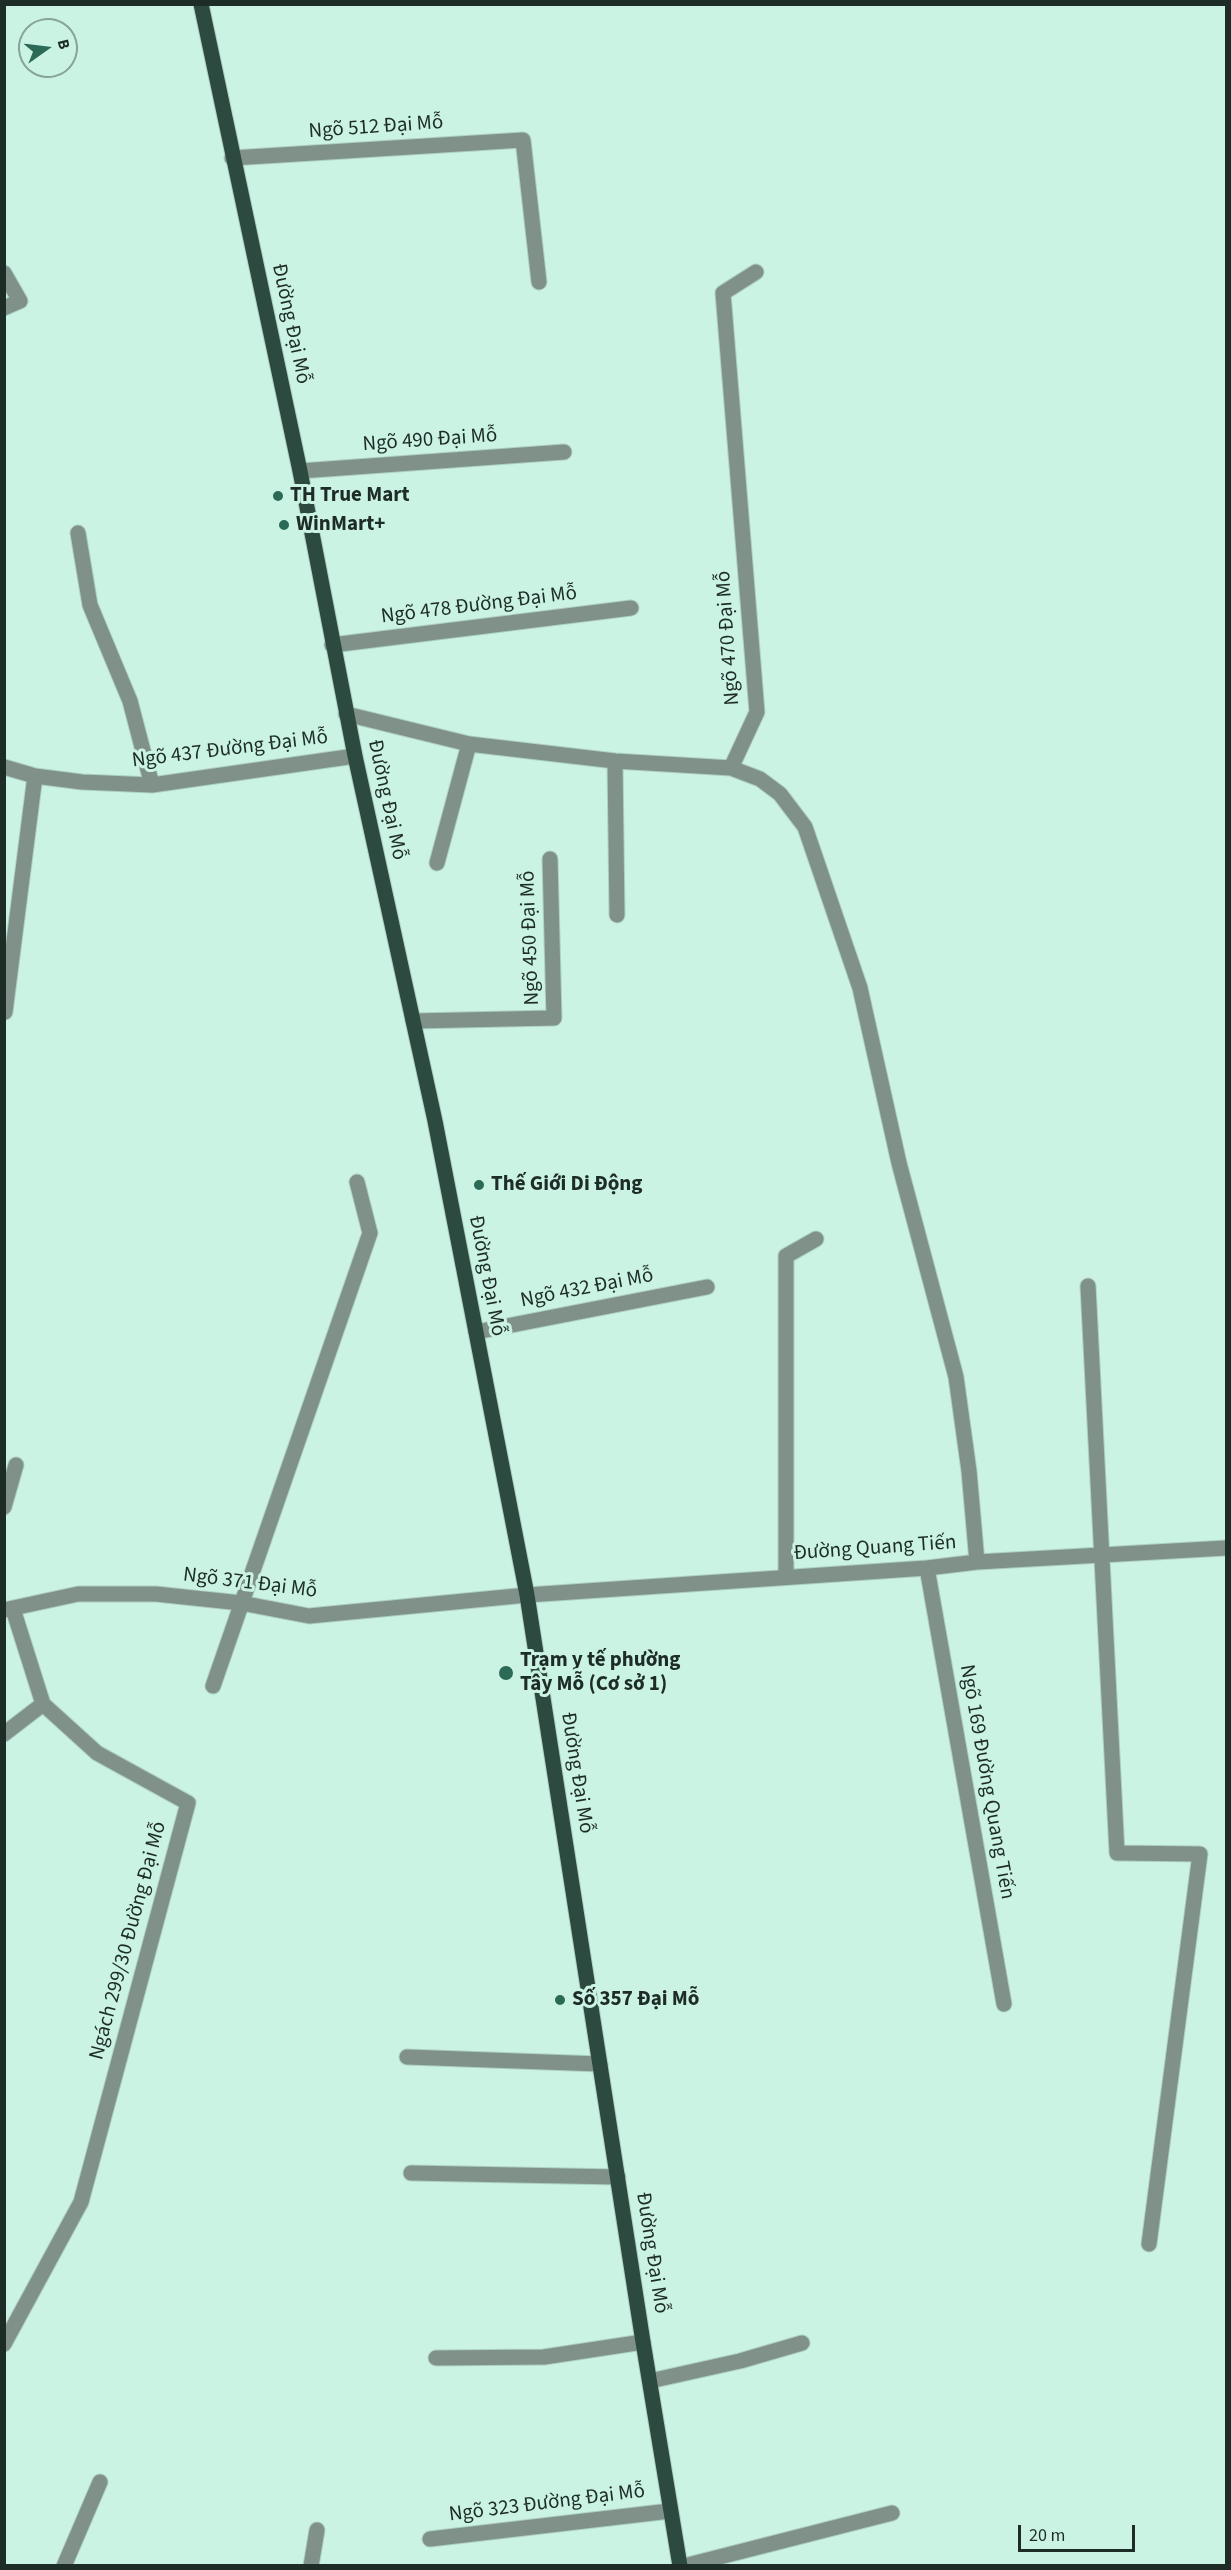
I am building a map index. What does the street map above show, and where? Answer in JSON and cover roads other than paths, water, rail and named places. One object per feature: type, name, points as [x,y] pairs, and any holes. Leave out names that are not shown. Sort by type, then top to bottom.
[{"type":"main road","name":"Đường Đại Mỗ","points":[[201,4],[300,471],[346,714],[413,1021],[527,1595],[670,2511],[682,2565]]},
{"type":"street","name":"Ngõ 512 Đại Mỗ","points":[[232,158],[523,140],[539,282]]},
{"type":"street","name":"Ngõ 470 Đại Mỗ","points":[[731,768],[757,712],[723,293],[756,272]]},
{"type":"street","points":[[4,273],[20,301],[4,308]]},
{"type":"street","name":"Ngõ 490 Đại Mỗ","points":[[300,471],[564,452]]},
{"type":"street","points":[[78,533],[90,605],[130,701],[152,785]]},
{"type":"street","name":"Ngõ 478 Đường Đại Mỗ","points":[[332,645],[631,608]]},
{"type":"street","points":[[346,714],[469,744],[615,761],[731,768],[760,779],[780,794],[805,827],[860,988],[899,1163],[956,1377],[969,1471],[977,1562]]},
{"type":"street","points":[[437,863],[469,744]]},
{"type":"street","name":"Ngõ 437 Đường Đại Mỗ","points":[[4,767],[35,776],[82,782],[152,785],[355,756]]},
{"type":"street","points":[[615,761],[617,915]]},
{"type":"street","points":[[5,1012],[35,776]]},
{"type":"street","name":"Ngõ 450 Đại Mỗ","points":[[413,1021],[554,1018],[550,859]]},
{"type":"street","points":[[213,1686],[370,1233],[357,1182]]},
{"type":"street","points":[[786,1577],[786,1256],[816,1239]]},
{"type":"street","points":[[1088,1286],[1118,1853],[1200,1854],[1149,2244]]},
{"type":"street","name":"Ngõ 432 Đại Mỗ","points":[[476,1332],[707,1287]]},
{"type":"street","points":[[4,1507],[16,1465]]},
{"type":"street","name":"Đường Quang Tiến","points":[[527,1595],[927,1568],[977,1562],[1227,1548]]},
{"type":"street","name":"Ngõ 169 Đường Quang Tiến","points":[[927,1568],[1004,2004]]},
{"type":"street","name":"Ngõ 371 Đại Mỗ","points":[[9,1609],[78,1594],[156,1594],[241,1603],[309,1616],[527,1595]]},
{"type":"street","points":[[4,1734],[42,1704],[9,1609]]},
{"type":"street","name":"Ngách 299/30 Đường Đại Mỗ","points":[[4,2344],[81,2202],[188,1803],[97,1753],[42,1704]]},
{"type":"street","points":[[406,2057],[600,2064]]},
{"type":"street","points":[[411,2173],[618,2177]]},
{"type":"street","points":[[436,2358],[544,2357],[643,2342]]},
{"type":"street","points":[[650,2382],[740,2361],[802,2343]]},
{"type":"street","points":[[64,2565],[100,2482]]},
{"type":"street","name":"Ngõ 323 Đường Đại Mỗ","points":[[430,2539],[670,2511]]},
{"type":"street","points":[[682,2565],[892,2513]]},
{"type":"street","points":[[311,2565],[317,2530]]},
{"type":"place","name":"TH True Mart","points":[[278,496]]},
{"type":"place","name":"WinMart+","points":[[284,525]]},
{"type":"place","name":"Thế Giới Di Động","points":[[479,1185]]},
{"type":"place","name":"Trạm y tế phường Tây Mỗ (Cơ sở 1)","points":[[506,1673]]},
{"type":"place","name":"Số 357 Đại Mỗ","points":[[560,2000]]}]
